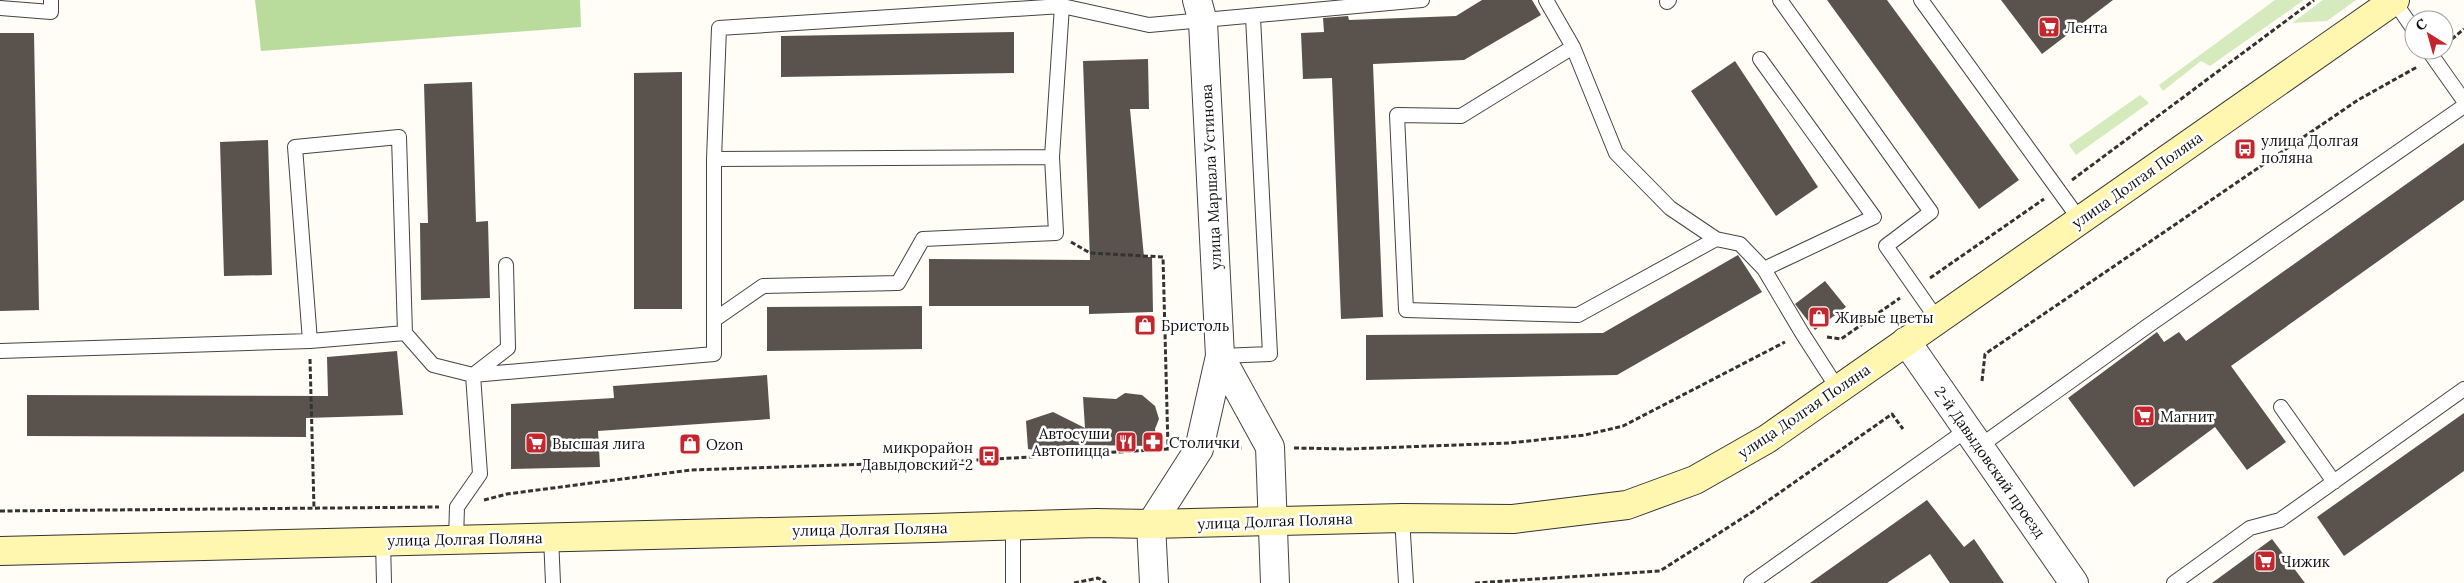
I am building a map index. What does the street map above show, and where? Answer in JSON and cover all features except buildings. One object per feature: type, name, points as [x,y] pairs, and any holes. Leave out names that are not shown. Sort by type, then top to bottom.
[{"type":"main road","name":"улица Долгая Поляна","points":[[0,551],[231,547],[383,541],[1013,524],[1151,524],[1402,518],[1514,519],[1627,505],[1695,480],[1768,439],[2394,1]]},
{"type":"street","name":"улица Маршала Устинова","points":[[1151,524],[1200,449],[1220,356],[1200,11]]},
{"type":"street","name":"2-й Давыдовский проезд","points":[[1906,341],[2074,583]]},
{"type":"street","name":"улица Маршала Устинова","points":[[1220,356],[1270,447],[1275,583]]},
{"type":"street","points":[[1151,524],[1154,583]]},
{"type":"lane","points":[[0,8],[51,12],[51,0]]},
{"type":"lane","points":[[310,341],[295,147],[399,137],[404,334],[433,365],[473,375],[714,354],[714,159],[719,28],[1062,6],[1150,26],[1200,11],[1253,17],[1422,0]]},
{"type":"lane","points":[[1546,0],[1573,47],[1616,152],[1670,208],[1716,238],[1740,244],[1764,269],[1838,389]]},
{"type":"lane","points":[[1780,0],[1931,212],[1886,246],[1937,319]]},
{"type":"lane","points":[[1921,0],[2080,220]]},
{"type":"lane","points":[[2394,1],[2404,16]]},
{"type":"lane","points":[[714,320],[763,286],[898,283],[923,239],[1056,234],[1052,157],[1062,6]]},
{"type":"lane","points":[[1220,356],[1270,354],[1253,17]]},
{"type":"lane","points":[[1573,47],[1461,116],[1397,115],[1406,310],[1578,315],[1716,238]]},
{"type":"lane","points":[[1760,60],[1874,217],[1764,269]]},
{"type":"lane","points":[[2435,60],[2464,101]]},
{"type":"lane","points":[[1751,583],[2149,324],[2464,106]]},
{"type":"lane","points":[[714,159],[1052,157]]},
{"type":"lane","points":[[473,375],[508,348],[506,266]]},
{"type":"lane","points":[[0,351],[310,341],[404,334]]},
{"type":"lane","points":[[456,540],[457,507],[480,474],[473,375]]},
{"type":"lane","points":[[2174,583],[2250,528],[2280,520],[2464,389]]},
{"type":"lane","points":[[2281,407],[2334,482]]},
{"type":"lane","points":[[1402,518],[1406,583]]},
{"type":"lane","points":[[1013,524],[1013,583]]},
{"type":"lane","points":[[551,537],[553,583]]},
{"type":"lane","points":[[383,541],[384,583]]},
{"type":"path","points":[[0,511],[457,507],[507,494],[691,470],[960,461],[1168,449],[1349,448],[1508,443],[1585,435],[1624,426],[1802,333],[1840,339],[2058,189],[2314,0]]},
{"type":"path","points":[[2454,38],[2464,29]]},
{"type":"path","points":[[1982,381],[1985,354],[2358,100],[2411,73],[2423,60]]},
{"type":"path","points":[[1056,234],[1090,253],[1163,257],[1168,449]]},
{"type":"path","points":[[310,341],[314,508]]},
{"type":"path","points":[[1475,583],[1660,571],[1752,512],[1892,414],[1903,429]]},
{"type":"path","points":[[1074,583],[1098,578],[1106,583]]},
{"type":"green space","points":[[255,0],[580,0],[581,27],[261,51]]},
{"type":"green space","points":[[2275,0],[2304,0],[2210,66],[2201,61],[2163,91],[2159,85]]},
{"type":"green space","points":[[2323,0],[2356,0],[2327,21],[2292,23]]},
{"type":"green space","points":[[2140,95],[2149,103],[2076,155],[2069,145]]},
{"type":"place","name":"Лента","points":[[2049,27]]},
{"type":"place","name":"улица Долгая поляна","points":[[2245,149]]},
{"type":"place","name":"Живые цветы","points":[[1819,317]]},
{"type":"place","name":"Бристоль","points":[[1145,325]]},
{"type":"place","name":"Магнит","points":[[2144,416]]},
{"type":"place","name":"Автосуши Автопицца","points":[[1126,442]]},
{"type":"place","name":"Столички","points":[[1153,442]]},
{"type":"place","name":"Высшая лига","points":[[536,443]]},
{"type":"place","name":"Ozon","points":[[690,444]]},
{"type":"place","name":"микрорайон Давыдовский-2","points":[[989,456]]},
{"type":"place","name":"Чижик","points":[[2265,561]]}]
